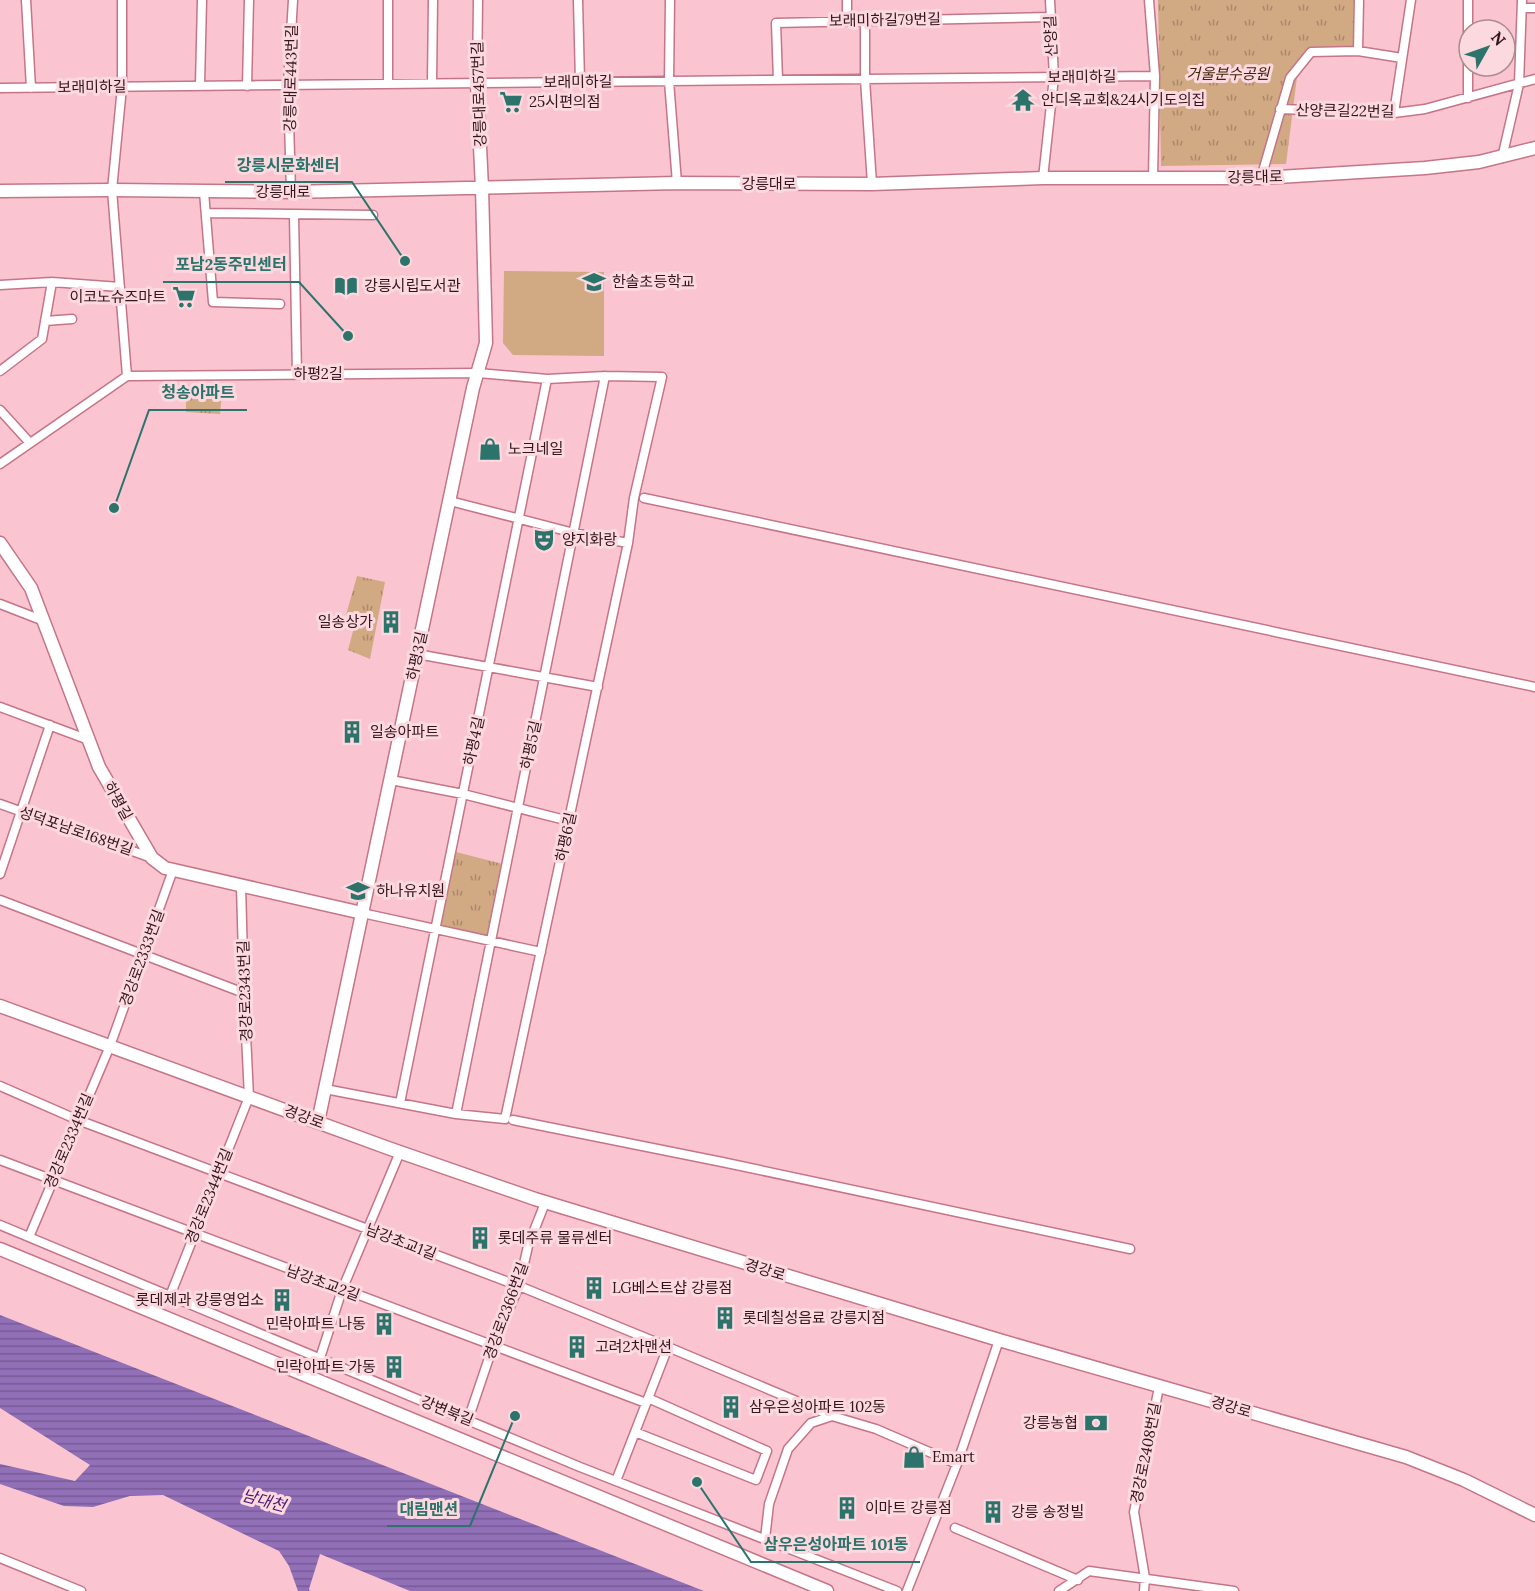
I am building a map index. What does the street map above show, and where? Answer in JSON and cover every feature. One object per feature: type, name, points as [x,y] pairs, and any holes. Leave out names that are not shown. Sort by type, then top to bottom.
[{"type":"street","points":[[26,0],[31,88]]},
{"type":"street","points":[[0,464],[127,376],[112,190],[122,87],[122,0]]},
{"type":"street","points":[[200,85],[202,0]]},
{"type":"street","points":[[247,86],[249,0]]},
{"type":"street","name":"강릉대로443번길","points":[[291,192],[288,85],[293,0]]},
{"type":"street","points":[[388,0],[388,84]]},
{"type":"street","points":[[432,83],[433,0]]},
{"type":"street","name":"강릉대로457번길","points":[[478,0],[477,83],[482,188]]},
{"type":"street","points":[[578,0],[580,82]]},
{"type":"street","points":[[670,0],[669,81],[677,183]]},
{"type":"street","points":[[847,21],[848,0]]},
{"type":"street","name":"산양길","points":[[1043,178],[1054,77],[1050,0]]},
{"type":"street","points":[[1149,0],[1155,76],[1153,178]]},
{"type":"street","points":[[1358,51],[1359,0]]},
{"type":"street","points":[[1394,113],[1410,0]]},
{"type":"street","points":[[1468,0],[1468,98]]},
{"type":"street","points":[[1502,158],[1519,84],[1522,4],[1535,8]]},
{"type":"street","name":"보래미하길79번길","points":[[777,80],[776,23],[1050,17]]},
{"type":"street","points":[[865,21],[865,79],[872,184]]},
{"type":"street","name":"산양큰길22번길","points":[[1402,58],[1358,51],[1311,52],[1290,78],[1280,109],[1394,113],[1425,109],[1535,79]]},
{"type":"street","name":"보래미하길","points":[[0,88],[1155,76]]},
{"type":"street","points":[[1261,178],[1280,109]]},
{"type":"street","name":"강릉대로","points":[[0,191],[291,192],[677,183],[872,184],[1043,178],[1261,178],[1425,168],[1502,158],[1535,148]]},
{"type":"street","name":"하평3길","points":[[318,1122],[417,654],[486,343],[482,188]]},
{"type":"street","points":[[204,192],[213,302],[280,304]]},
{"type":"street","points":[[206,213],[373,214]]},
{"type":"street","points":[[294,215],[297,374]]},
{"type":"street","points":[[0,285],[52,282],[120,287]]},
{"type":"street","points":[[0,370],[42,339],[52,282]]},
{"type":"street","points":[[45,321],[72,319]]},
{"type":"street","name":"하평2길","points":[[127,376],[478,373],[547,379],[605,376],[662,377]]},
{"type":"street","name":"하평5길","points":[[456,1114],[605,376]]},
{"type":"street","name":"하평6길","points":[[325,1089],[456,1114],[505,1119],[628,543],[634,498],[662,377]]},
{"type":"street","name":"하평4길","points":[[400,1103],[547,379]]},
{"type":"street","points":[[0,410],[30,443]]},
{"type":"street","points":[[644,498],[1535,687]]},
{"type":"street","points":[[450,501],[628,543]]},
{"type":"street","name":"하평길","points":[[0,543],[32,588],[99,767],[152,858]]},
{"type":"street","points":[[0,604],[44,621]]},
{"type":"street","points":[[417,654],[598,687]]},
{"type":"street","points":[[0,707],[89,740]]},
{"type":"street","points":[[0,874],[50,725]]},
{"type":"street","points":[[391,780],[463,794],[569,821]]},
{"type":"street","name":"성덕포남로168번길","points":[[0,804],[152,858]]},
{"type":"street","points":[[152,858],[165,868],[173,870],[541,952]]},
{"type":"street","name":"경강로2333번길","points":[[110,1046],[173,870]]},
{"type":"street","name":"경강로2343번길","points":[[241,885],[249,1097]]},
{"type":"street","points":[[0,900],[244,993]]},
{"type":"street","name":"경강로","points":[[0,1006],[545,1203],[999,1340],[1406,1457],[1464,1480],[1535,1515]]},
{"type":"street","name":"경강로2334번길","points":[[29,1237],[110,1046]]},
{"type":"street","name":"남강초교1길","points":[[0,1086],[78,1120],[519,1286],[832,1416],[876,1429],[957,1464]]},
{"type":"street","name":"경강로2344번길","points":[[170,1296],[249,1097]]},
{"type":"street","points":[[513,1120],[1130,1249]]},
{"type":"street","points":[[320,1358],[342,1290],[400,1152]]},
{"type":"street","name":"남강초교2길","points":[[0,1160],[194,1235],[647,1401],[767,1451],[756,1480],[634,1432]]},
{"type":"street","name":"경강로2366번길","points":[[468,1420],[493,1346],[519,1286],[528,1246],[545,1203]]},
{"type":"street","name":"강변북길","points":[[0,1225],[616,1481],[897,1591]]},
{"type":"street","points":[[0,1249],[827,1591]]},
{"type":"street","points":[[907,1591],[957,1464],[999,1340]]},
{"type":"street","points":[[616,1481],[668,1347]]},
{"type":"street","name":"경강로2408번길","points":[[1144,1591],[1145,1578],[1134,1512],[1159,1387]]},
{"type":"street","points":[[765,1539],[769,1504],[788,1449],[811,1423],[832,1416]]},
{"type":"street","points":[[955,1528],[1078,1580]]},
{"type":"street","points":[[0,1558],[81,1591]]},
{"type":"street","points":[[1059,1591],[1089,1571],[1233,1591]]},
{"type":"green space","name":"거울분수공원","points":[[1158,0],[1354,0],[1355,51],[1314,56],[1297,77],[1286,164],[1161,166]]},
{"type":"green space","points":[[504,271],[604,272],[604,356],[513,355],[503,343]]},
{"type":"green space","points":[[222,392],[220,414],[186,412],[186,393]]},
{"type":"green space","points":[[357,576],[385,582],[370,659],[348,650],[356,620],[346,615]]},
{"type":"green space","points":[[456,852],[503,864],[488,935],[440,926]]},
{"type":"water","name":"남대천","points":[[0,1315],[704,1591],[410,1591],[320,1554],[310,1591],[298,1591],[289,1566],[279,1551],[163,1495],[130,1496],[93,1507],[64,1506],[0,1484],[0,1464],[75,1481],[90,1465],[0,1408]]},
{"type":"place","name":"안디옥교회&24시기도의집","points":[[1023,100]]},
{"type":"place","name":"25시편의점","points":[[511,102]]},
{"type":"place","name":"강릉시문화센터","points":[[405,261]]},
{"type":"place","name":"한솔초등학교","points":[[594,282]]},
{"type":"place","name":"강릉시립도서관","points":[[346,286]]},
{"type":"place","name":"이코노슈즈마트","points":[[184,297]]},
{"type":"place","name":"포남2동주민센터","points":[[348,336]]},
{"type":"place","name":"노크네일","points":[[490,449]]},
{"type":"place","name":"청송아파트","points":[[114,508]]},
{"type":"place","name":"양지화랑","points":[[544,540]]},
{"type":"place","name":"일송상가","points":[[391,622]]},
{"type":"place","name":"일송아파트","points":[[352,732]]},
{"type":"place","name":"하나유치원","points":[[358,891]]},
{"type":"place","name":"롯데주류 물류센터","points":[[480,1238]]},
{"type":"place","name":"LG베스트샵 강릉점","points":[[594,1288]]},
{"type":"place","name":"롯데제과 강릉영업소","points":[[282,1300]]},
{"type":"place","name":"롯데칠성음료 강릉지점","points":[[725,1318]]},
{"type":"place","name":"민락아파트 나동","points":[[384,1324]]},
{"type":"place","name":"고려2차맨션","points":[[577,1347]]},
{"type":"place","name":"민락아파트 가동","points":[[394,1367]]},
{"type":"place","name":"삼우은성아파트 102동","points":[[731,1407]]},
{"type":"place","name":"대림맨션","points":[[515,1416]]},
{"type":"place","name":"강릉농협","points":[[1096,1423]]},
{"type":"place","name":"Emart","points":[[914,1457]]},
{"type":"place","name":"삼우은성아파트 101동","points":[[697,1482]]},
{"type":"place","name":"이마트 강릉점","points":[[847,1508]]},
{"type":"place","name":"강릉 송정빌","points":[[993,1512]]}]
